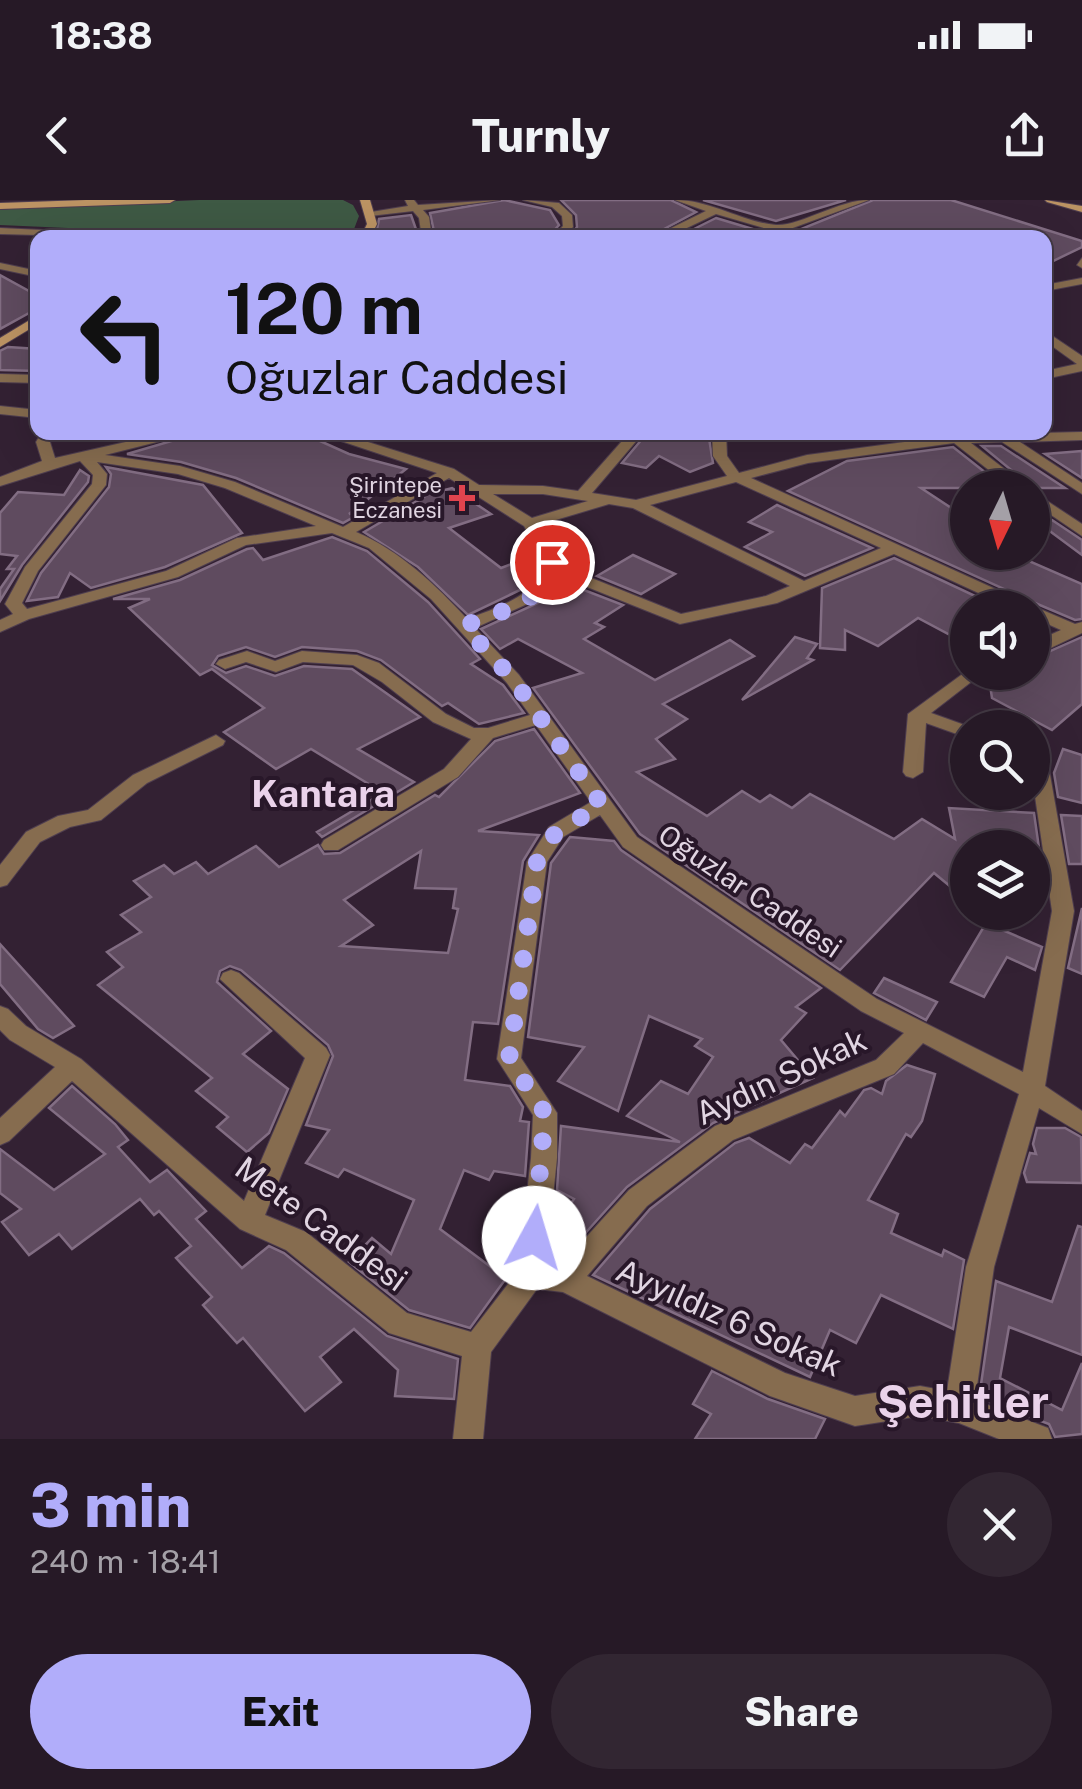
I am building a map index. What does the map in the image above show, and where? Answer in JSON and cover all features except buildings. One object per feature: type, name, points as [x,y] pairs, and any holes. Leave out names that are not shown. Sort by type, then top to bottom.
[{"type":"street","points":[[0,206],[168,200]]},
{"type":"street","points":[[365,200],[372,224],[369,230]]},
{"type":"street","points":[[370,213],[412,205],[494,200]]},
{"type":"street","points":[[528,200],[555,205],[567,216],[566,230]]},
{"type":"street","points":[[680,200],[769,230]]},
{"type":"street","points":[[787,230],[864,200]]},
{"type":"street","points":[[1050,200],[1080,204]]},
{"type":"street","points":[[412,205],[428,226],[426,230]]},
{"type":"street","points":[[673,230],[712,212]]},
{"type":"street","points":[[0,231],[30,232]]},
{"type":"street","points":[[0,266],[30,271]]},
{"type":"street","points":[[1052,286],[1082,280]]},
{"type":"street","points":[[0,343],[30,323]]},
{"type":"street","points":[[1052,341],[1082,365]]},
{"type":"street","points":[[1052,373],[1082,365]]},
{"type":"street","points":[[0,378],[30,379]]},
{"type":"street","points":[[0,410],[30,413]]},
{"type":"street","points":[[1052,436],[1082,436]]},
{"type":"street","points":[[44,440],[50,463]]},
{"type":"street","points":[[0,482],[50,463],[145,440]]},
{"type":"street","points":[[346,440],[449,472],[530,523],[553,568],[680,618],[735,610],[804,587],[896,548]]},
{"type":"street","points":[[582,495],[631,440]]},
{"type":"street","points":[[719,440],[720,456],[734,476],[988,590]]},
{"type":"street","points":[[636,504],[807,459],[956,440],[997,470]]},
{"type":"street","points":[[1009,440],[1082,490]]},
{"type":"street","points":[[22,615],[13,604],[31,570],[99,485],[100,474],[83,456]]},
{"type":"street","name":"Oğuzlar Caddesi","points":[[83,456],[180,470],[250,492],[374,544],[436,596],[513,679],[630,842],[869,1004],[1032,1090],[1082,1124]]},
{"type":"street","points":[[0,626],[22,615],[172,574],[242,541],[342,529],[449,472]]},
{"type":"street","points":[[477,489],[582,495],[636,504],[804,587]]},
{"type":"street","points":[[530,523],[614,499]]},
{"type":"street","points":[[1050,508],[1082,531]]},
{"type":"street","points":[[464,626],[528,598],[553,568]]},
{"type":"street","points":[[1050,617],[1078,628]]},
{"type":"street","points":[[1050,641],[1078,628]]},
{"type":"street","points":[[225,664],[247,656],[261,665],[284,667],[308,655],[356,660],[426,704],[455,730],[487,734],[540,718]]},
{"type":"street","points":[[917,714],[951,690]]},
{"type":"street","points":[[917,714],[950,726]]},
{"type":"street","points":[[913,772],[917,714]]},
{"type":"street","points":[[331,845],[451,773],[487,734]]},
{"type":"street","points":[[0,880],[33,838],[65,821],[94,816],[140,779],[216,742]]},
{"type":"street","points":[[468,1439],[477,1347],[531,1275],[545,1113],[509,1059],[537,862],[556,832],[602,805]]},
{"type":"street","points":[[959,1408],[980,1266],[1032,1090],[1064,911],[1050,810]]},
{"type":"street","points":[[231,979],[318,1055],[249,1221]]},
{"type":"street","name":"Mete Caddesi","points":[[0,1015],[18,1033],[72,1066],[249,1221],[296,1241],[398,1324],[477,1347]]},
{"type":"street","name":"Aydın Sokak","points":[[566,1280],[638,1198],[724,1133],[885,1068],[920,1032]]},
{"type":"street","points":[[0,1134],[72,1066]]},
{"type":"street","points":[[531,1275],[566,1280]]},
{"type":"street","name":"Ayyıldız 6 Sokak","points":[[566,1280],[780,1386],[854,1412],[920,1400],[959,1408],[1038,1439]]},
{"type":"green space","points":[[199,200],[343,200],[353,205],[359,216],[354,230],[113,230],[0,225],[0,210]]},
{"type":"place","name":"Şirintepe Eczanesi","points":[[462,498]]},
{"type":"district","name":"Kantara","points":[[323,794]]},
{"type":"district","name":"Şehitler","points":[[963,1402]]},
{"type":"route","points":[[534,1238],[545,1113],[509,1059],[537,862],[545,843],[556,832],[602,805],[513,679],[464,626],[538,592],[549,578],[552,562]]}]
